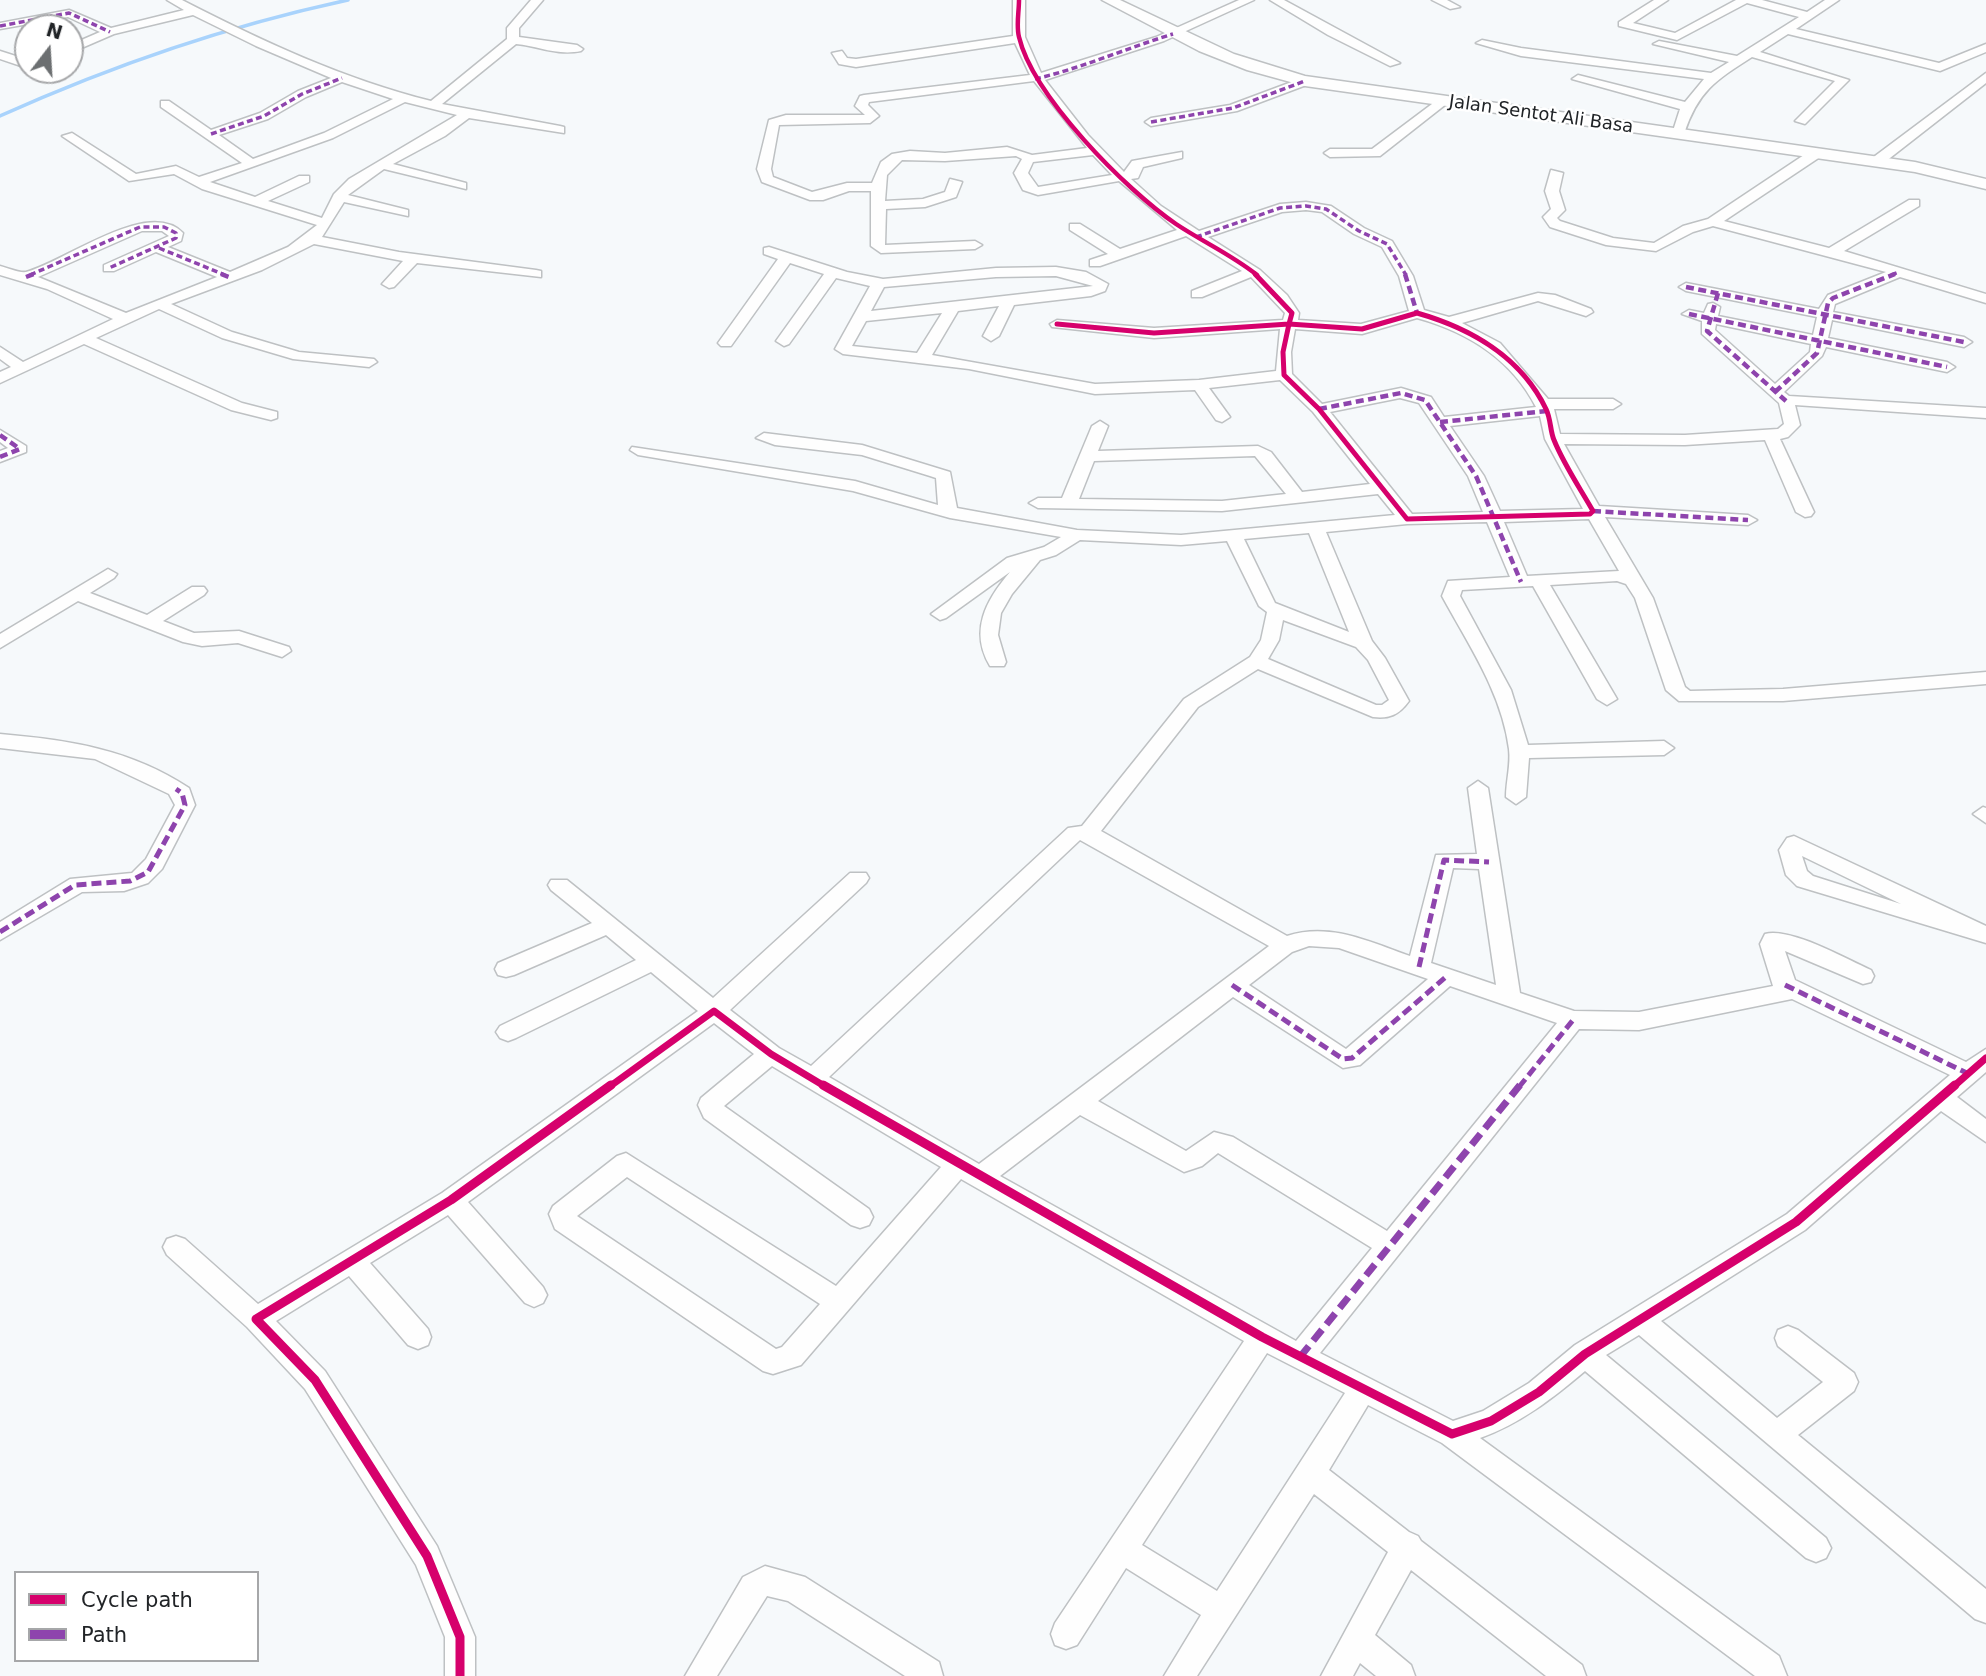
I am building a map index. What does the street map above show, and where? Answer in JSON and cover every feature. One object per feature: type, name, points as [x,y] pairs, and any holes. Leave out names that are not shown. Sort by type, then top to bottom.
[{"type":"main road","name":"Jalan Sentot Ali Basa","points":[[1109,0],[1223,58],[1259,71],[1305,81],[1876,162],[1986,184]]},
{"type":"street","points":[[173,0],[230,29],[342,78],[403,98],[467,114],[560,130]]},
{"type":"street","points":[[513,40],[513,28],[537,0]]},
{"type":"street","points":[[1019,0],[1019,38],[1035,79],[1119,177],[1142,199],[1252,272],[1280,295],[1292,313],[1283,353],[1284,374],[1320,409],[1407,519]]},
{"type":"street","points":[[877,187],[847,187],[823,195],[810,196],[767,179],[764,169],[773,123],[786,120],[870,119],[873,116],[861,106],[864,99],[1035,79],[1071,71],[1114,52],[1173,34],[1248,0]]},
{"type":"street","points":[[1276,0],[1332,33],[1394,63]]},
{"type":"street","points":[[1438,0],[1454,7]]},
{"type":"street","points":[[1662,0],[1623,24],[1677,37],[1744,0]]},
{"type":"street","points":[[1749,0],[1809,16]]},
{"type":"street","points":[[1678,134],[1687,107],[1713,78],[1833,0]]},
{"type":"street","points":[[84,43],[110,32],[194,11]]},
{"type":"street","points":[[0,26],[69,13],[110,32]]},
{"type":"street","points":[[1787,30],[1940,67],[1986,48]]},
{"type":"street","points":[[838,53],[843,61],[856,63],[1019,38]]},
{"type":"street","points":[[435,104],[513,40],[538,40],[545,43],[542,46],[545,47],[577,49]]},
{"type":"street","points":[[1636,41],[1739,60]]},
{"type":"street","points":[[1482,43],[1521,52],[1713,78]]},
{"type":"street","points":[[1752,52],[1843,80],[1801,121]]},
{"type":"street","points":[[1876,162],[1956,99],[1980,91],[1986,77]]},
{"type":"street","points":[[211,134],[264,116],[302,94],[342,78]]},
{"type":"street","points":[[1578,79],[1664,98],[1687,107]]},
{"type":"street","points":[[1151,122],[1233,108],[1305,81]]},
{"type":"street","points":[[197,182],[252,164],[371,117],[403,98]]},
{"type":"street","points":[[1330,153],[1375,153],[1444,101]]},
{"type":"street","points":[[165,104],[252,164]]},
{"type":"street","points":[[0,378],[159,304],[229,277],[312,239],[325,223],[339,197],[354,183],[451,128],[467,114]]},
{"type":"street","points":[[68,136],[134,178],[176,170],[197,182],[325,223]]},
{"type":"street","points":[[975,244],[881,249],[878,246],[877,187],[885,166],[902,155],[951,157],[1011,151],[1024,154],[1029,159]]},
{"type":"street","points":[[1097,151],[1029,159],[1022,166],[1021,173],[1030,190],[1034,191],[1133,175],[1137,164],[1177,155]]},
{"type":"street","points":[[1556,173],[1552,191],[1558,210],[1549,217],[1551,220],[1583,234],[1649,248],[1688,229],[1713,222],[1815,154]]},
{"type":"street","points":[[383,165],[461,186]]},
{"type":"street","points":[[255,202],[304,179]]},
{"type":"street","points":[[879,205],[935,201],[951,194],[955,183]]},
{"type":"street","points":[[339,197],[403,214]]},
{"type":"street","points":[[1831,253],[1914,203]]},
{"type":"street","points":[[1095,263],[1280,208],[1326,209],[1359,231],[1387,244],[1406,276],[1417,313]]},
{"type":"street","points":[[1713,222],[1899,271],[1986,299]]},
{"type":"street","points":[[26,277],[149,225],[164,227],[176,233],[176,238],[159,248],[109,268]]},
{"type":"street","points":[[1075,227],[1118,254]]},
{"type":"street","points":[[312,239],[413,258],[536,274]]},
{"type":"street","points":[[159,248],[229,277]]},
{"type":"street","points":[[769,251],[879,283],[1047,270],[1073,273],[1101,284],[1100,288],[1091,292],[861,317]]},
{"type":"street","points":[[726,343],[787,257]]},
{"type":"street","points":[[389,284],[413,258]]},
{"type":"street","points":[[0,270],[26,277],[129,320]]},
{"type":"street","points":[[784,341],[834,271]]},
{"type":"street","points":[[1780,397],[1801,366],[1814,358],[1822,339],[1826,313],[1833,298],[1899,271]]},
{"type":"street","points":[[1197,294],[1252,272]]},
{"type":"street","points":[[879,283],[843,349],[969,364],[1080,387],[1199,385],[1284,374]]},
{"type":"street","points":[[1686,287],[1964,342]]},
{"type":"street","points":[[1050,340],[1072,293]]},
{"type":"street","points":[[1553,439],[1685,440],[1782,434],[1792,425],[1780,397],[1707,331],[1717,293]]},
{"type":"street","points":[[1449,322],[1538,297],[1550,298],[1586,312]]},
{"type":"street","points":[[991,336],[1009,300]]},
{"type":"street","points":[[159,304],[226,335],[298,356],[369,362]]},
{"type":"street","points":[[922,358],[952,309]]},
{"type":"street","points":[[1057,324],[1154,333],[1289,324],[1362,329],[1417,313],[1449,322],[1495,346],[1545,408],[1553,439],[1644,598],[1676,690],[1686,697],[1783,695],[1986,678]]},
{"type":"street","points":[[1689,314],[1822,339],[1947,368]]},
{"type":"street","points":[[85,339],[237,407],[271,415]]},
{"type":"street","points":[[0,352],[22,368]]},
{"type":"street","points":[[1199,385],[1222,417]]},
{"type":"street","points":[[1320,409],[1401,393],[1412,394],[1425,400],[1476,477],[1491,517],[1530,582],[1607,699]]},
{"type":"street","points":[[1780,397],[1986,413]]},
{"type":"street","points":[[1440,422],[1545,408],[1613,404]]},
{"type":"street","points":[[1069,503],[1100,426]]},
{"type":"street","points":[[0,435],[20,449],[0,457]]},
{"type":"street","points":[[1771,436],[1805,512]]},
{"type":"street","points":[[764,438],[783,444],[832,445],[873,452],[936,472],[944,476],[944,499],[950,513]]},
{"type":"street","points":[[638,450],[855,486],[950,513],[1077,535],[1181,540],[1407,519],[1590,514],[1593,511],[1748,520]]},
{"type":"street","points":[[1088,456],[1258,451],[1265,455],[1298,498]]},
{"type":"street","points":[[1038,503],[1222,506],[1383,488]]},
{"type":"street","points":[[1256,661],[1373,711],[1386,712],[1399,701],[1376,658],[1363,643],[1316,528]]},
{"type":"street","points":[[940,614],[1006,566],[1037,553],[1050,551],[1077,535]]},
{"type":"street","points":[[1234,537],[1268,606],[1363,643]]},
{"type":"street","points":[[997,662],[988,633],[995,610],[1009,585],[1037,553]]},
{"type":"street","points":[[0,642],[108,574]]},
{"type":"street","points":[[1516,797],[1520,752],[1507,702],[1451,596],[1451,588],[1454,585],[1617,576],[1633,580]]},
{"type":"street","points":[[148,622],[198,591]]},
{"type":"street","points":[[76,594],[191,638],[202,640],[239,637],[282,651]]},
{"type":"street","points":[[1088,833],[1191,703],[1256,661],[1270,640],[1276,611]]},
{"type":"street","points":[[0,741],[54,745],[100,753],[176,789],[182,793],[185,805],[155,864],[140,878],[124,883],[78,884],[0,932]]},
{"type":"street","points":[[1520,752],[1664,748]]},
{"type":"street","points":[[1478,788],[1509,998]]},
{"type":"street","points":[[813,1078],[1075,833],[1088,833],[1271,935],[1284,946]]},
{"type":"street","points":[[1794,843],[1981,933],[1934,922],[1805,881],[1797,875],[1790,849],[1794,843]]},
{"type":"street","points":[[1419,967],[1444,860],[1489,862]]},
{"type":"street","points":[[256,1319],[350,1259],[451,1200],[714,1011],[858,878]]},
{"type":"street","points":[[559,886],[771,1054],[958,1165],[982,1176],[1262,1336],[1452,1434],[1768,1667],[1772,1676]]},
{"type":"street","points":[[506,969],[609,925]]},
{"type":"street","points":[[982,1176],[1077,1101],[1284,946],[1308,938],[1325,936],[1573,1020],[1639,1021],[1784,993],[1785,985],[1771,944],[1773,940],[1863,976]]},
{"type":"street","points":[[508,1032],[653,961]]},
{"type":"street","points":[[1232,985],[1343,1059],[1352,1058],[1447,976]]},
{"type":"street","points":[[1452,1434],[1491,1421],[1539,1392],[1585,1354],[1796,1222],[1978,1066],[1785,985]]},
{"type":"street","points":[[1300,1357],[1573,1020]]},
{"type":"street","points":[[771,1054],[714,1100],[710,1105],[713,1111],[860,1216]]},
{"type":"street","points":[[1942,1099],[1986,1132]]},
{"type":"street","points":[[1077,1101],[1184,1161],[1193,1159],[1214,1142],[1224,1144],[1390,1246]]},
{"type":"street","points":[[839,1302],[626,1163],[562,1214],[564,1221],[773,1362],[790,1356],[839,1302],[958,1165]]},
{"type":"street","points":[[451,1200],[534,1295]]},
{"type":"street","points":[[176,1247],[256,1319],[315,1380],[427,1556],[460,1637],[458,1676]]},
{"type":"street","points":[[350,1259],[418,1337]]},
{"type":"street","points":[[1641,1321],[1986,1608]]},
{"type":"street","points":[[1066,1634],[1262,1336]]},
{"type":"street","points":[[1777,1435],[1844,1382],[1788,1338]]},
{"type":"street","points":[[1585,1354],[1816,1548]]},
{"type":"street","points":[[1179,1676],[1311,1474],[1362,1389]]},
{"type":"street","points":[[1311,1474],[1408,1546],[1572,1676]]},
{"type":"street","points":[[1336,1676],[1408,1546]]},
{"type":"street","points":[[1122,1549],[1223,1611]]},
{"type":"street","points":[[700,1676],[754,1587],[765,1581],[794,1587],[929,1676]]},
{"type":"street","points":[[1357,1640],[1400,1676]]},
{"type":"waterway","points":[[0,116],[85,80],[171,49],[258,22],[348,0]]},
{"type":"marked path","points":[[0,26],[69,13],[110,32]]},
{"type":"marked path","points":[[1035,79],[1071,71],[1114,52],[1173,34]]},
{"type":"marked path","points":[[211,134],[264,116],[302,94],[342,78]]},
{"type":"marked path","points":[[1151,122],[1233,108],[1305,81]]},
{"type":"marked path","points":[[1196,237],[1280,208],[1306,206],[1326,209],[1359,231],[1387,244],[1406,276],[1417,313]]},
{"type":"marked path","points":[[26,277],[140,227],[164,227],[176,233],[176,238],[109,268]]},
{"type":"marked path","points":[[159,248],[229,277]]},
{"type":"marked path","points":[[1775,392],[1817,353],[1828,303],[1833,298],[1899,272]]},
{"type":"marked path","points":[[1686,287],[1964,342]]},
{"type":"marked path","points":[[1718,293],[1707,331],[1786,401]]},
{"type":"marked path","points":[[1689,314],[1947,367]]},
{"type":"marked path","points":[[1319,409],[1401,393],[1425,400],[1476,476],[1521,582]]},
{"type":"marked path","points":[[1440,422],[1547,411]]},
{"type":"marked path","points":[[0,435],[20,449]]},
{"type":"marked path","points":[[0,457],[20,449]]},
{"type":"marked path","points":[[1593,511],[1748,520]]},
{"type":"marked path","points":[[0,932],[75,885],[93,881],[130,881],[148,872],[185,805],[182,793],[176,789]]},
{"type":"marked path","points":[[1419,967],[1444,860],[1489,862]]},
{"type":"marked path","points":[[1232,985],[1343,1059],[1352,1058],[1447,976]]},
{"type":"marked path","points":[[1785,985],[1969,1074]]},
{"type":"marked path","points":[[1300,1357],[1573,1020]]},
{"type":"cycle path","points":[[1019,0],[1018,33],[1026,58],[1060,110],[1109,165],[1157,209],[1255,273],[1281,298],[1292,313],[1290,321],[1288,328],[1286,336],[1283,352],[1284,375],[1319,409],[1407,519],[1590,514],[1593,511],[1553,439],[1547,411],[1534,390],[1495,346],[1449,322],[1417,313],[1362,329],[1289,324],[1154,333],[1057,324]]},
{"type":"cycle path","points":[[460,1676],[460,1637],[427,1556],[315,1380],[256,1319],[451,1200],[714,1011],[771,1054],[958,1165],[1262,1337],[1452,1434],[1491,1421],[1539,1392],[1585,1354],[1796,1222],[1986,1058]]}]
